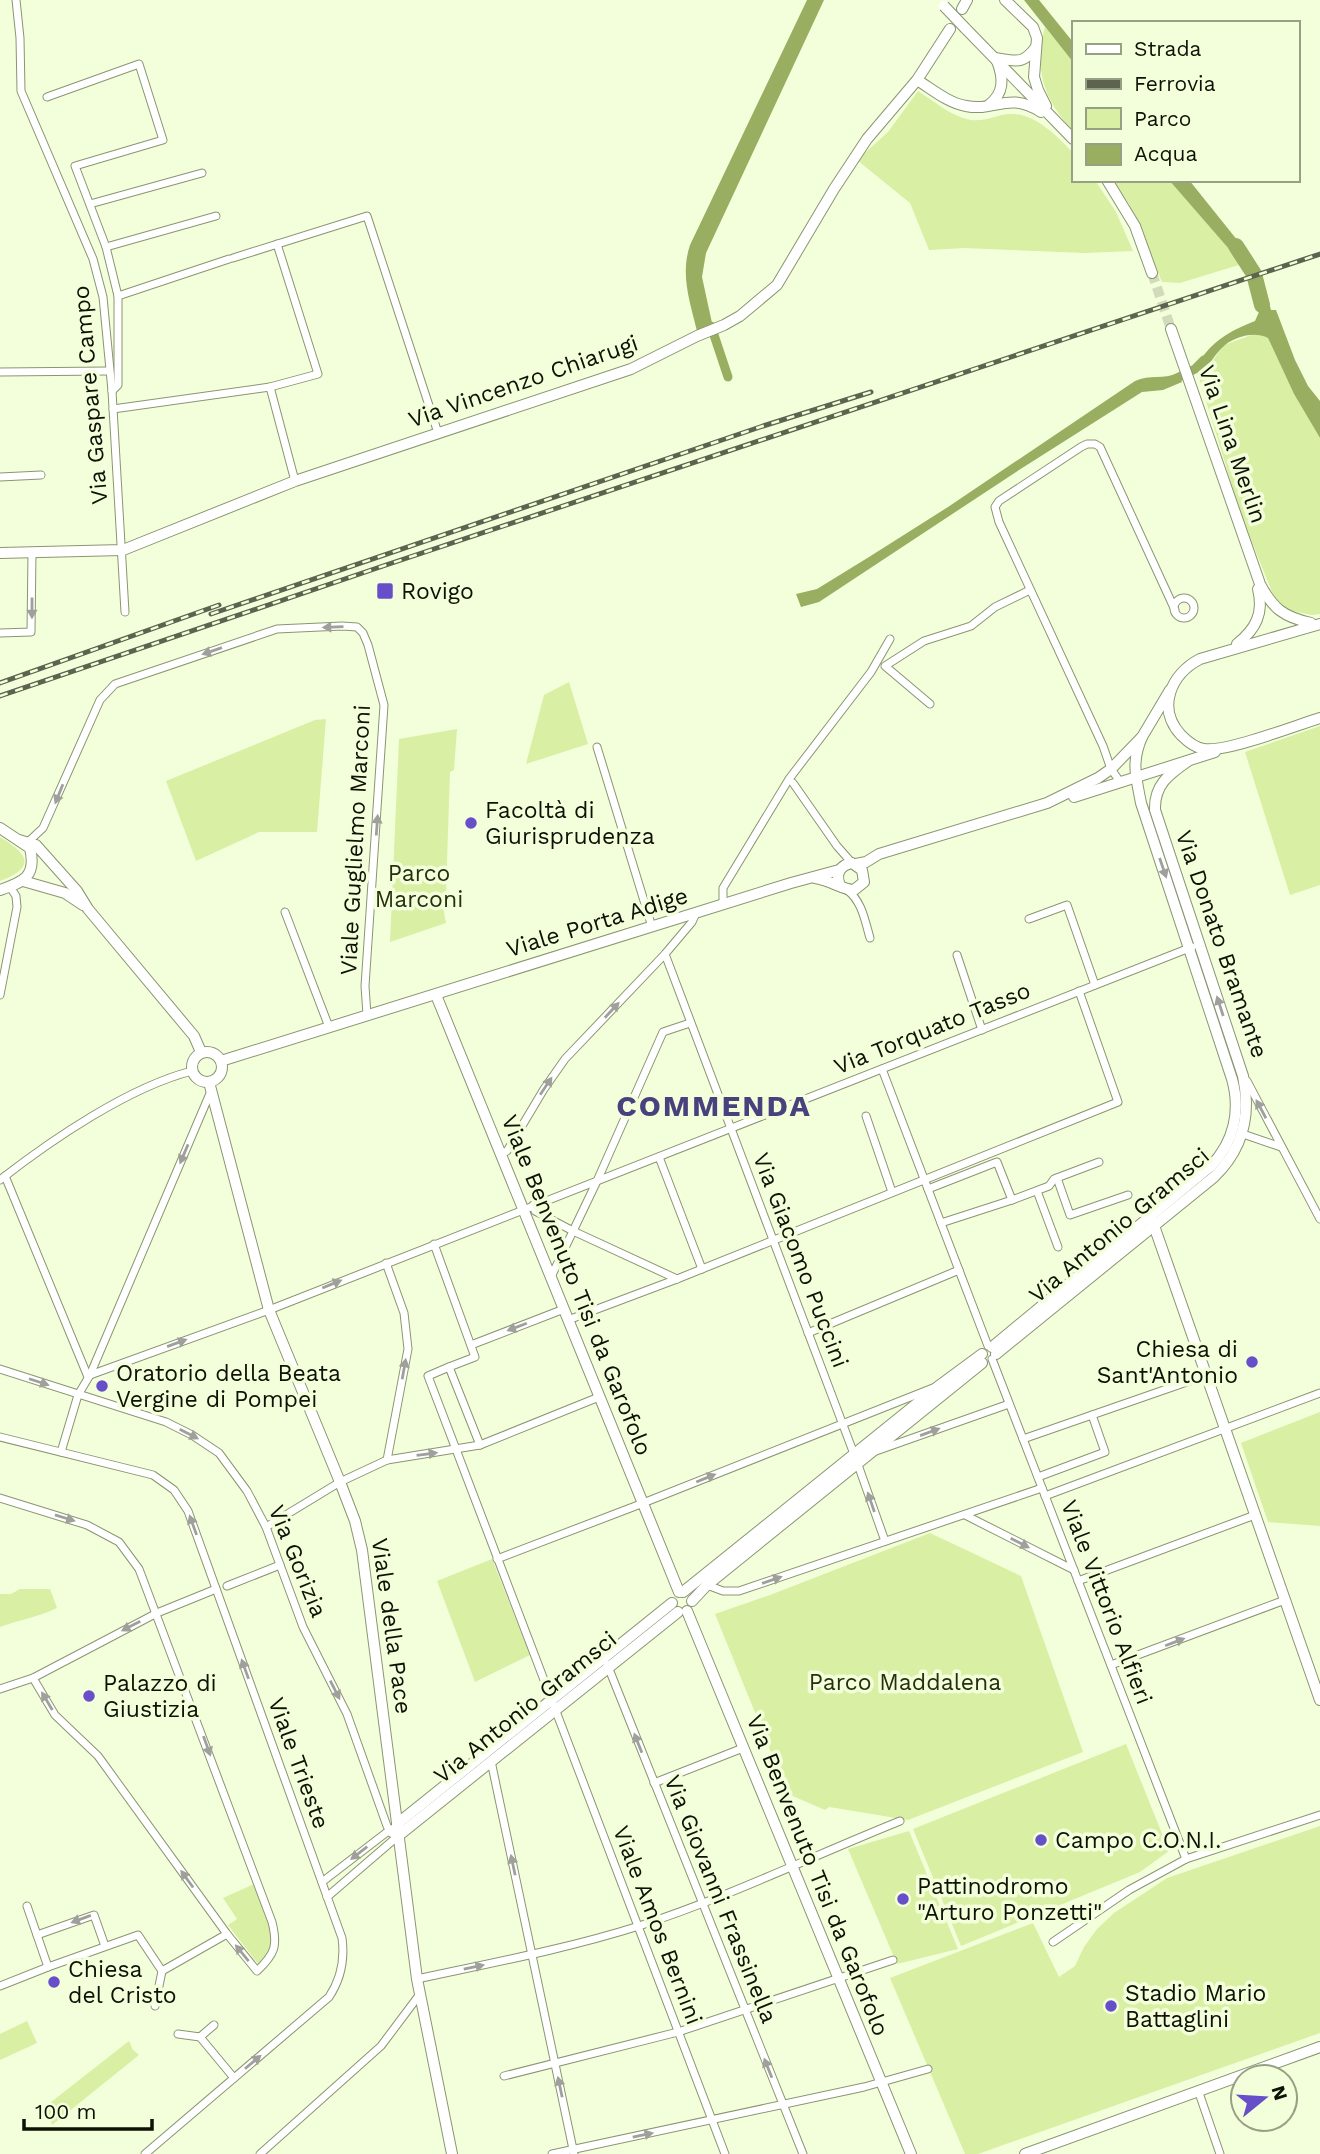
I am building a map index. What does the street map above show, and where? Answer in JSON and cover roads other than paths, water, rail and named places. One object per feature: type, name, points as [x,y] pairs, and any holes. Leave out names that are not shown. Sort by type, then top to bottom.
[{"type":"street","name":"Via Gaspare Campo","points":[[16,0],[21,91],[93,259],[103,297],[112,391],[125,612]]},
{"type":"street","points":[[1005,0],[1033,27],[1037,38],[1034,77],[1038,90],[1058,123]]},
{"type":"street","points":[[941,3],[1072,138]]},
{"type":"street","name":"Via Vincenzo Chiarugi","points":[[123,550],[295,481],[631,369],[740,316],[777,285],[867,138],[917,80],[950,29]]},
{"type":"street","points":[[995,58],[1023,61],[1036,47]]},
{"type":"street","points":[[989,105],[997,98],[1001,89],[1002,79],[995,58]]},
{"type":"street","points":[[47,97],[139,64],[163,140],[75,166],[106,247],[118,296],[118,385],[112,391]]},
{"type":"street","points":[[917,80],[964,106],[1020,102],[1058,123]]},
{"type":"street","points":[[90,204],[202,173]]},
{"type":"street","points":[[1108,182],[1135,226],[1152,273]]},
{"type":"street","points":[[106,247],[216,216]]},
{"type":"street","points":[[118,296],[367,216],[438,433]]},
{"type":"street","points":[[113,409],[270,387],[318,374],[277,244]]},
{"type":"street","name":"Via Lina Merlin","points":[[1171,329],[1255,573],[1266,597],[1284,615],[1317,624]]},
{"type":"street","points":[[0,372],[109,370]]},
{"type":"street","points":[[270,387],[295,481]]},
{"type":"street","points":[[1141,803],[1111,769],[1103,746],[999,522],[995,507],[999,501],[1087,444],[1093,443],[1100,447],[1178,616],[1184,618],[1192,613],[1192,601],[1176,596],[1166,587]]},
{"type":"street","points":[[0,477],[41,475]]},
{"type":"street","points":[[0,553],[123,550]]},
{"type":"street","points":[[0,633],[32,632],[32,552]]},
{"type":"street","name":"Via Lina Merlin","points":[[1232,648],[1252,631],[1258,619],[1261,603],[1255,573]]},
{"type":"street","points":[[930,704],[884,666],[924,640],[971,626],[995,607],[1030,590]]},
{"type":"street","points":[[1175,610],[1177,601],[1183,598]]},
{"type":"street","name":"Viale Porta Adige","points":[[1047,803],[1079,789],[1111,769],[1142,737],[1178,675],[1190,664],[1232,648],[1317,624]]},
{"type":"street","name":"Viale Guglielmo Marconi","points":[[24,841],[43,828],[91,719],[107,691],[121,682],[277,629],[357,627],[368,645],[383,694],[384,727],[365,986],[367,1015]]},
{"type":"street","points":[[723,905],[723,888],[789,779],[871,672],[890,639]]},
{"type":"street","name":"Viale Porta Adige","points":[[1170,690],[1168,705],[1171,719],[1185,739],[1205,749],[1226,747]]},
{"type":"street","name":"Viale Porta Adige","points":[[221,1061],[866,862],[879,855],[1047,803],[1137,778],[1320,718]]},
{"type":"street","name":"Via Donato Bramante","points":[[1142,737],[1135,756],[1141,803],[1194,946],[1237,1075],[1281,1147],[1320,1219]]},
{"type":"street","points":[[1103,746],[1113,755],[1127,752]]},
{"type":"street","points":[[597,747],[652,927]]},
{"type":"street","name":"Via Donato Bramante","points":[[1188,761],[1161,782],[1156,795],[1155,810],[1194,946]]},
{"type":"street","points":[[793,783],[841,851],[862,870],[860,906]]},
{"type":"street","points":[[0,828],[36,845],[77,891],[88,909],[194,1037],[201,1052]]},
{"type":"street","points":[[5,889],[23,881],[30,874],[32,856],[24,841]]},
{"type":"street","points":[[841,851],[843,861],[838,880],[860,906],[870,938]]},
{"type":"street","name":"Viale Porta Adige","points":[[863,881],[873,865],[887,854]]},
{"type":"street","points":[[809,878],[825,880],[854,890],[863,881]]},
{"type":"street","points":[[23,881],[65,894],[88,909]]},
{"type":"street","points":[[0,995],[17,907],[16,896],[5,889]]},
{"type":"street","points":[[1028,919],[1066,905],[1095,985]]},
{"type":"street","points":[[285,912],[328,1027]]},
{"type":"street","points":[[501,1154],[507,1152],[565,1059],[665,954],[692,922],[696,913]]},
{"type":"street","name":"Via Torquato Tasso","points":[[89,1376],[269,1310],[1194,946]]},
{"type":"street","name":"Via Giacomo Puccini","points":[[665,954],[843,1424],[859,1457],[885,1541]]},
{"type":"street","points":[[957,955],[982,1030]]},
{"type":"street","points":[[471,1345],[677,1279],[1118,1102],[1079,991]]},
{"type":"street","name":"Viale Benvenuto Tisi da Garofolo","points":[[436,995],[501,1154],[528,1207],[551,1277],[681,1592]]},
{"type":"street","points":[[551,1277],[663,1032],[690,1023]]},
{"type":"street","points":[[61,1452],[78,1395],[89,1376],[210,1086],[222,1070],[221,1061],[211,1052],[201,1052],[192,1062],[192,1071],[199,1080],[210,1086]]},
{"type":"street","name":"Viale Vittorio Alfieri","points":[[882,1069],[989,1353],[1186,1859]]},
{"type":"street","points":[[89,1376],[2,1178],[93,1115],[163,1080],[192,1071]]},
{"type":"street","name":"Via Antonio Gramsci","points":[[692,1601],[707,1585],[859,1457],[1152,1222],[1220,1171],[1230,1159],[1247,1105],[1237,1075]]},
{"type":"street","name":"Viale della Pace","points":[[210,1086],[269,1310],[340,1482],[355,1521],[362,1550],[395,1830],[416,1979],[452,2154]]},
{"type":"street","points":[[866,1116],[892,1192]]},
{"type":"street","points":[[1238,1132],[1281,1147]]},
{"type":"street","points":[[659,1157],[702,1269]]},
{"type":"street","points":[[928,1188],[997,1162],[1012,1200]]},
{"type":"street","points":[[941,1223],[1037,1191],[1049,1186],[1057,1178],[1099,1162]]},
{"type":"street","points":[[1057,1178],[1070,1215],[1128,1195]]},
{"type":"street","points":[[1037,1191],[1058,1247]]},
{"type":"street","points":[[528,1207],[677,1279]]},
{"type":"street","points":[[1152,1222],[1320,1700]]},
{"type":"street","points":[[434,1244],[475,1356],[449,1367],[480,1446]]},
{"type":"street","points":[[386,1263],[404,1313],[408,1341],[387,1460]]},
{"type":"street","points":[[808,1332],[959,1270]]},
{"type":"street","name":"Via Antonio Gramsci","points":[[681,1592],[859,1457],[940,1385],[989,1353]]},
{"type":"street","name":"Viale Amos Bernini","points":[[449,1367],[428,1376],[725,2154]]},
{"type":"street","name":"Via Gorizia","points":[[0,1369],[166,1422],[201,1440],[219,1453],[247,1491],[266,1527],[303,1627],[347,1714],[395,1830]]},
{"type":"street","points":[[1023,1439],[1207,1375]]},
{"type":"street","points":[[498,1559],[940,1385]]},
{"type":"street","points":[[707,1585],[723,1591],[739,1591],[965,1515],[1044,1492],[1320,1393]]},
{"type":"street","points":[[266,1527],[340,1482],[387,1460],[480,1446],[599,1396]]},
{"type":"street","points":[[859,1457],[1009,1404]]},
{"type":"street","points":[[1038,1477],[1105,1452],[1092,1415]]},
{"type":"street","name":"Viale Trieste","points":[[0,1437],[153,1475],[174,1490],[188,1511],[342,1938],[342,1966],[329,1997],[145,2154]]},
{"type":"street","points":[[0,1498],[87,1525],[119,1542],[139,1569],[272,1922],[275,1942],[270,1959],[257,1971],[227,1934],[98,1756],[55,1715],[33,1678]]},
{"type":"street","points":[[965,1515],[1074,1571]]},
{"type":"street","points":[[1079,1581],[1255,1515]]},
{"type":"street","points":[[227,1586],[280,1565]]},
{"type":"street","points":[[0,1689],[33,1678],[157,1613],[216,1589]]},
{"type":"street","points":[[681,1592],[690,1595],[692,1601],[691,1607],[679,1609],[673,1596],[681,1592]]},
{"type":"street","points":[[1111,1665],[1285,1600]]},
{"type":"street","name":"Via Antonio Gramsci","points":[[395,1830],[606,1662],[679,1609]]},
{"type":"street","name":"Via Benvenuto Tisi da Garofolo","points":[[679,1609],[743,1748],[911,2154]]},
{"type":"street","name":"Via Giovanni Frassinella","points":[[606,1662],[803,2154]]},
{"type":"street","points":[[654,1783],[743,1748]]},
{"type":"street","points":[[488,1757],[573,2152]]},
{"type":"street","points":[[1053,1942],[1129,1890],[1186,1859],[1320,1815]]},
{"type":"street","points":[[416,1979],[532,1955],[638,1926],[702,1903],[900,1821]]},
{"type":"street","points":[[321,1882],[395,1830]]},
{"type":"street","points":[[327,1897],[395,1830]]},
{"type":"street","points":[[27,1906],[48,1966]]},
{"type":"street","points":[[37,1935],[94,1915],[105,1946]]},
{"type":"street","points":[[162,1971],[227,1934]]},
{"type":"street","points":[[0,1986],[48,1966],[138,1935],[162,1971],[155,2006]]},
{"type":"street","points":[[504,2076],[678,2032],[893,1960]]},
{"type":"street","points":[[260,2154],[381,2046],[419,1994]]},
{"type":"street","points":[[200,2037],[214,2025]]},
{"type":"street","points":[[178,2034],[200,2037],[234,2078]]},
{"type":"street","points":[[1025,2154],[1320,2047]]},
{"type":"street","points":[[552,2154],[573,2152],[881,2083],[928,2069]]},
{"type":"street","points":[[1198,2090],[1220,2154]]},
{"type":"water","points":[[807,0],[824,0],[706,253],[702,277],[712,323],[697,331],[686,278],[690,245]]},
{"type":"water","points":[[1024,0],[1039,0],[1072,41],[1072,61]]},
{"type":"water","points":[[1171,182],[1191,182],[1254,261],[1242,264]]},
{"type":"water","points":[[1264,284],[1271,310],[1276,310],[1295,360],[1308,386],[1320,401],[1320,438],[1294,394],[1268,338],[1246,335],[1229,342],[1198,375],[1196,366],[1215,343],[1255,321],[1259,312],[1252,288]]},
{"type":"water","points":[[1178,373],[1182,382],[1163,390],[1142,392],[819,602],[801,607],[796,594],[817,589],[869,557],[1135,381]]},
{"type":"waterway","points":[[1236,246],[1254,274],[1262,305]]},
{"type":"waterway","points":[[711,326],[728,377]]},
{"type":"waterway","points":[[1169,382],[1195,369],[1204,360]]},
{"type":"tunnel","points":[[1152,273],[1171,329]]},
{"type":"railway","points":[[0,696],[1320,254]]},
{"type":"railway","points":[[211,614],[763,426],[871,392]]},
{"type":"railway","points":[[0,683],[219,605]]},
{"type":"place","name":"Rovigo","points":[[385,591]]},
{"type":"place","name":"Facoltà di Giurisprudenza","points":[[471,823]]},
{"type":"place","name":"Chiesa di Sant'Antonio","points":[[1252,1362]]},
{"type":"place","name":"Oratorio della Beata Vergine di Pompei","points":[[102,1386]]},
{"type":"place","name":"Palazzo di Giustizia","points":[[89,1696]]},
{"type":"place","name":"Campo C.O.N.I.","points":[[1041,1840]]},
{"type":"place","name":"Pattinodromo \"Arturo Ponzetti\"","points":[[903,1899]]},
{"type":"place","name":"Chiesa del Cristo","points":[[54,1982]]},
{"type":"place","name":"Stadio Mario Battaglini","points":[[1111,2006]]},
{"type":"district","name":"COMMENDA","points":[[714,1106]]},
{"type":"park label","name":"Parco Marconi","points":[[419,886]]},
{"type":"park label","name":"Parco Maddalena","points":[[905,1682]]}]
